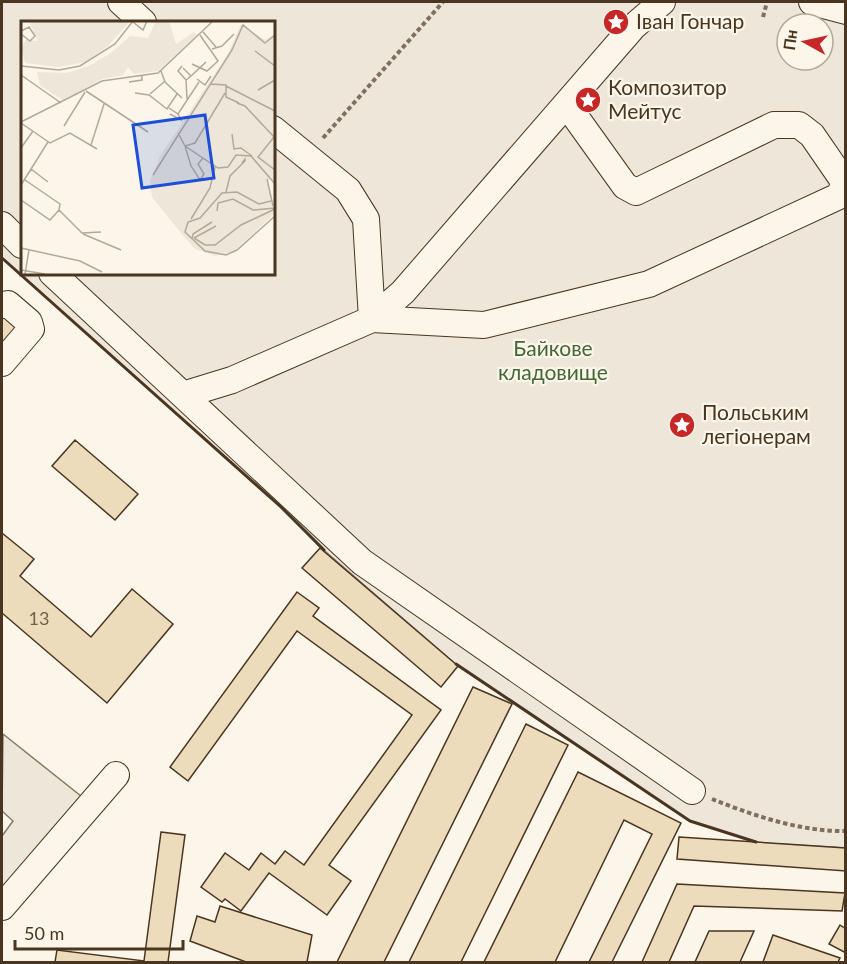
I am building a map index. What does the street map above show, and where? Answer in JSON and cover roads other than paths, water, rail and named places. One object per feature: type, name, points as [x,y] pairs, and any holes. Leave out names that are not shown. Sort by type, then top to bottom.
[{"type":"lane","points":[[122,2],[142,21]]},
{"type":"lane","points":[[183,395],[232,380],[372,319],[403,292],[633,27],[662,2]]},
{"type":"lane","points":[[812,2],[846,11]]},
{"type":"lane","points":[[372,319],[484,325],[649,284],[839,196],[845,183],[812,135],[799,125],[774,125],[636,192],[625,186],[567,105]]},
{"type":"lane","points":[[274,130],[348,190],[366,219],[372,319]]},
{"type":"lane","points":[[2,225],[21,244]]},
{"type":"lane","points":[[53,274],[362,562],[692,791]]},
{"type":"lane","points":[[2,305],[8,304],[29,322],[31,329],[2,363]]},
{"type":"lane","points":[[2,908],[116,775]]},
{"type":"place","name":"Іван Гончар","points":[[616,22]]},
{"type":"place","name":"Композитор Мейтус","points":[[588,100]]},
{"type":"place","name":"Польським легіонерам","points":[[682,425]]},
{"type":"park label","name":"Байкове кладовище","points":[[553,361]]}]
